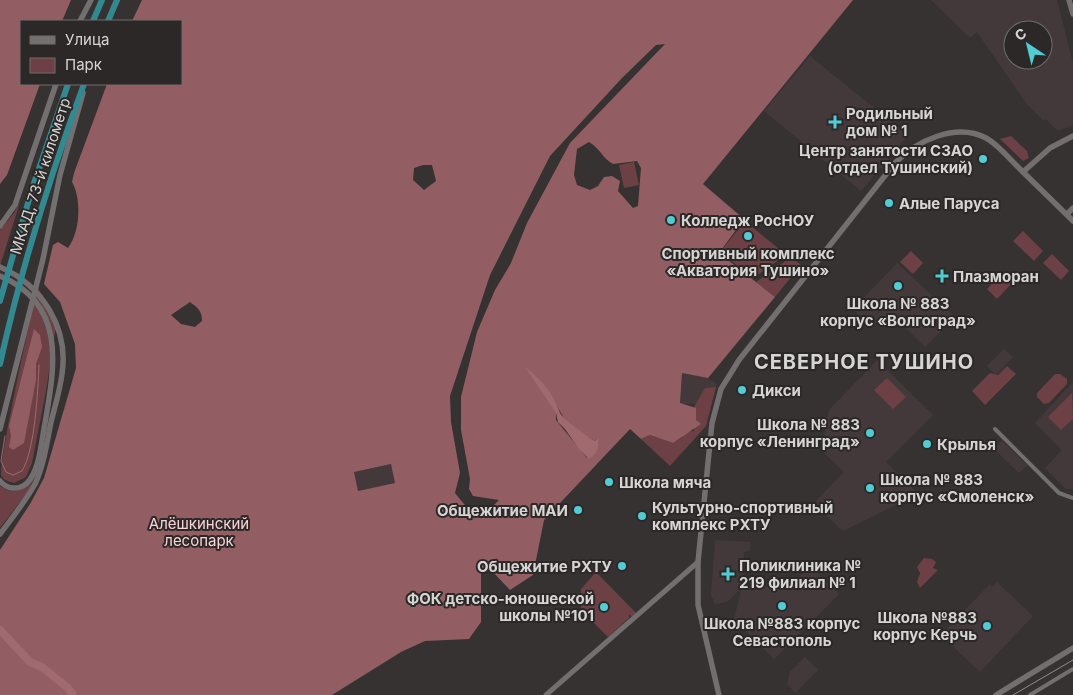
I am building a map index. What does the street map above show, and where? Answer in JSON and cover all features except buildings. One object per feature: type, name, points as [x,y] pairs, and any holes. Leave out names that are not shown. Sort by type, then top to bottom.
[{"type":"highway","points":[[93,20],[102,0]]},
{"type":"highway","points":[[108,20],[117,0]]},
{"type":"highway","name":"МКАД, 73-й километр","points":[[0,301],[30,198],[68,85]]},
{"type":"highway","name":"МКАД, 73-й километр","points":[[0,364],[16,296],[46,193],[85,85]]},
{"type":"main road","points":[[81,20],[91,0]]},
{"type":"main road","points":[[1070,0],[1073,14]]},
{"type":"main road","points":[[0,226],[11,212],[56,85]]},
{"type":"main road","points":[[0,429],[42,258],[60,175],[85,85]]},
{"type":"main road","points":[[719,695],[698,605],[698,562],[712,423],[721,388],[739,360],[867,198],[909,150],[926,141],[951,134],[970,133],[986,138],[1073,221]]},
{"type":"main road","points":[[1023,172],[1050,148],[1073,136]]},
{"type":"main road","points":[[1066,214],[1073,208]]},
{"type":"main road","points":[[0,222],[11,212]]},
{"type":"main road","points":[[0,267],[30,285],[47,305],[59,331],[63,346],[63,367],[40,472],[0,534]]},
{"type":"main road","points":[[0,276],[24,291],[42,313],[52,336],[53,366],[41,442],[32,482]]},
{"type":"main road","points":[[0,481],[4,485],[13,488],[32,482]]},
{"type":"main road","points":[[996,695],[1073,648]]},
{"type":"street","points":[[995,429],[1059,493],[1073,498]]},
{"type":"street","points":[[546,695],[698,562]]},
{"type":"street","points":[[1030,695],[1073,669]]},
{"type":"shaded area","points":[[931,0],[1057,0],[1073,63],[1073,125],[1058,131],[1046,119],[1043,120],[1026,103],[1003,70],[1053,70],[1053,20],[1003,20],[1003,70],[977,32],[970,38]]},
{"type":"shaded area","name":"Родильный дом № 1","points":[[810,56],[905,133],[903,136],[905,139],[861,191],[764,111]]},
{"type":"shaded area","name":"Школа № 883 корпус «Волгоград»","points":[[897,263],[955,317],[925,347],[900,322],[868,324],[853,309]]},
{"type":"shaded area","points":[[1004,349],[1013,357],[996,375],[987,366]]},
{"type":"shaded area","name":"Школа № 883 корпус «Ленинград»","points":[[877,360],[933,415],[886,462],[918,494],[843,531],[816,506],[816,501],[844,472],[822,451],[828,414],[830,409]]},
{"type":"shaded area","points":[[525,367],[546,386],[565,419],[595,441],[598,438],[597,450],[589,459],[558,422],[556,413]]},
{"type":"shaded area","points":[[682,372],[708,378],[717,384],[716,387],[705,388],[703,404],[680,404]]},
{"type":"shaded area","points":[[1073,382],[1073,489],[1066,489],[1045,468],[1062,450],[1035,423]]},
{"type":"shaded area","points":[[1002,441],[1027,465],[1019,473],[994,449]]},
{"type":"shaded area","points":[[391,464],[395,483],[358,491],[354,472]]},
{"type":"shaded area","name":"Поликлиника № 219 филиал № 1","points":[[715,540],[751,542],[750,551],[744,552],[743,586],[727,602],[715,604],[711,595]]},
{"type":"shaded area","name":"Школа №883 корпус Севастополь","points":[[811,566],[839,594],[774,659],[734,619],[741,590],[746,587],[790,585]]},
{"type":"shaded area","name":"Школа №883 корпус Керчь","points":[[997,582],[1033,616],[980,672],[941,635],[990,584],[992,587]]},
{"type":"shaded area","points":[[805,657],[818,670],[795,693],[787,684],[790,672]]},
{"type":"green space","points":[[0,0],[71,0],[62,20],[20,20],[20,85],[40,85],[7,175],[0,184]]},
{"type":"green space","name":"Алёшкинский лесопарк","points":[[142,0],[853,0],[703,184],[744,219],[719,253],[775,297],[708,378],[682,373],[680,403],[696,408],[696,420],[701,424],[673,443],[650,435],[641,439],[630,429],[544,520],[533,575],[510,590],[489,568],[481,574],[481,622],[469,639],[425,641],[401,652],[332,695],[0,695],[0,550],[30,504],[44,478],[76,368],[75,344],[60,302],[44,284],[53,245],[58,242],[68,248],[75,233],[78,206],[72,182],[107,85],[182,85],[182,20],[132,20]],"holes":[[[665,44],[570,143],[527,223],[511,263],[495,290],[477,332],[461,397],[461,430],[470,479],[469,489],[473,496],[499,500],[492,507],[472,514],[455,493],[460,473],[451,422],[450,396],[490,275],[550,156],[622,78],[656,45]],[[589,142],[613,164],[637,161],[641,168],[638,206],[633,208],[618,191],[620,181],[612,176],[604,177],[598,186],[590,190],[577,185],[574,175],[577,149]],[[432,165],[436,181],[424,190],[413,180],[414,168]],[[190,302],[199,310],[201,315],[202,321],[195,327],[181,324],[171,315]],[[543,383],[564,418],[582,434],[595,441],[597,439],[598,442],[587,458],[556,420],[556,413]],[[391,464],[395,483],[358,491],[354,472]]]},
{"type":"green space","points":[[1011,136],[1027,151],[1029,158],[1023,161],[1000,139]]},
{"type":"green space","points":[[634,162],[639,185],[624,188],[619,165]]},
{"type":"green space","points":[[20,202],[0,266],[0,230],[14,213]]},
{"type":"green space","name":"Спортивный комплекс «Акватория Тушино»","points":[[745,221],[786,255],[753,278],[720,252]]},
{"type":"green space","points":[[1023,231],[1043,251],[1034,261],[1013,241]]},
{"type":"green space","points":[[911,251],[923,263],[913,274],[900,262]]},
{"type":"green space","points":[[1052,254],[1069,271],[1061,280],[1043,263]]},
{"type":"green space","points":[[791,257],[801,265],[775,297],[756,282]]},
{"type":"green space","points":[[1002,273],[1013,282],[997,299],[987,289]]},
{"type":"green space","points":[[38,288],[57,319],[32,463],[26,477],[14,483],[6,481],[2,477],[2,462],[16,385]]},
{"type":"green space","points":[[34,329],[40,335],[42,347],[36,364],[36,380],[24,443],[13,450],[9,447],[11,436],[9,426]]},
{"type":"green space","points":[[1007,366],[1016,374],[985,405],[972,391],[990,373],[998,375]]},
{"type":"green space","points":[[1055,374],[1060,374],[1067,379],[1067,384],[1049,403],[1044,404],[1037,397],[1037,393]]},
{"type":"green space","points":[[887,378],[906,397],[893,409],[874,390]]},
{"type":"green space","points":[[716,387],[706,426],[670,466],[641,439],[650,435],[673,443],[686,432],[694,431],[696,420],[694,407],[705,388]]},
{"type":"green space","points":[[1072,393],[1073,419],[1061,430],[1048,417]]},
{"type":"green space","points":[[36,475],[27,493],[0,528],[0,486],[11,491],[21,490]]},
{"type":"green space","points":[[924,558],[932,559],[936,562],[933,568],[938,570],[920,588],[917,582],[920,573],[917,567]]},
{"type":"green space","name":"ФОК детско-юношеской школы №101","points":[[596,572],[636,613],[632,617],[629,614],[629,618],[608,637],[581,610],[581,589]]},
{"type":"waterway","points":[[5,436],[1,461],[6,472],[13,475],[22,471],[30,449],[35,420],[39,365]]},
{"type":"waterway","points":[[0,630],[30,662],[42,667],[68,688],[73,695]]},
{"type":"tram line","points":[[1013,695],[1073,660]]},
{"type":"place","name":"Родильный дом № 1","points":[[835,122]]},
{"type":"place","name":"Центр занятости СЗАО (отдел Тушинский)","points":[[983,159]]},
{"type":"place","name":"Алые Паруса","points":[[889,203]]},
{"type":"place","name":"Колледж РосНОУ","points":[[671,220]]},
{"type":"place","name":"Спортивный комплекс «Акватория Тушино»","points":[[748,236]]},
{"type":"place","name":"Плазморан","points":[[942,276]]},
{"type":"place","name":"Школа № 883 корпус «Волгоград»","points":[[898,286]]},
{"type":"place","name":"Дикси","points":[[742,390]]},
{"type":"place","name":"Школа № 883 корпус «Ленинград»","points":[[870,433]]},
{"type":"place","name":"Крылья","points":[[927,444]]},
{"type":"place","name":"Школа мяча","points":[[609,482]]},
{"type":"place","name":"Школа № 883 корпус «Смоленск»","points":[[870,488]]},
{"type":"place","name":"Общежитие МАИ","points":[[578,510]]},
{"type":"place","name":"Культурно-спортивный комплекс РХТУ","points":[[642,516]]},
{"type":"place","name":"Общежитие РХТУ","points":[[622,566]]},
{"type":"place","name":"Поликлиника № 219 филиал № 1","points":[[728,574]]},
{"type":"place","name":"Школа №883 корпус Севастополь","points":[[782,606]]},
{"type":"place","name":"ФОК детско-юношеской школы №101","points":[[604,607]]},
{"type":"place","name":"Школа №883 корпус Керчь","points":[[987,626]]},
{"type":"district","name":"СЕВЕРНОЕ ТУШИНО","points":[[864,362]]}]
